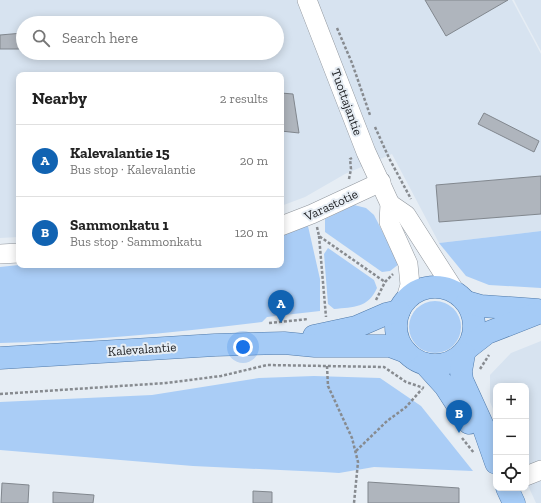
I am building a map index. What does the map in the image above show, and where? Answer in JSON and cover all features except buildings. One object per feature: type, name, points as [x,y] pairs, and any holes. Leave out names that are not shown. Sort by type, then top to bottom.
[{"type":"main road","points":[[434,287],[446,288],[461,298],[489,307],[541,311],[487,333],[466,351],[446,364],[436,366],[414,360],[400,343],[396,332],[396,322],[402,306],[413,294],[423,289],[434,287]]},
{"type":"main road","points":[[444,386],[466,351],[475,329],[474,320],[461,298]]},
{"type":"main road","name":"Kalevalantie","points":[[284,343],[356,327],[402,306]]},
{"type":"main road","name":"Kalevalantie","points":[[0,358],[216,345],[284,343],[315,346],[390,346],[406,352]]},
{"type":"main road","points":[[425,364],[444,386],[475,432],[488,457]]},
{"type":"main road","points":[[508,491],[514,503]]},
{"type":"street","name":"Tuottajantie","points":[[307,0],[366,152],[390,204],[388,222],[408,264],[410,285],[402,306]]},
{"type":"street","name":"Varastotie","points":[[284,225],[312,214],[381,182]]},
{"type":"street","points":[[390,204],[406,215],[461,298]]},
{"type":"street","points":[[0,254],[16,253]]},
{"type":"street","points":[[529,475],[541,470]]},
{"type":"path","points":[[333,21],[352,63],[372,121],[388,158],[412,200]]},
{"type":"path","points":[[318,318],[326,317],[319,236]]},
{"type":"path","points":[[269,323],[311,319]]},
{"type":"path","points":[[0,394],[166,383],[221,376],[267,365],[384,368],[406,382],[421,388],[436,388],[478,377],[480,368],[489,354]]},
{"type":"path","points":[[327,366],[328,386],[356,450],[358,462],[354,503]]},
{"type":"path","points":[[356,450],[387,420],[406,407],[421,388],[444,386]]},
{"type":"path","points":[[459,433],[465,443],[488,457]]},
{"type":"shaded area","points":[[0,0],[512,0],[541,54],[541,231],[439,243],[392,154],[345,174],[305,197],[284,205],[284,72],[16,72],[16,237],[0,238]]},
{"type":"shaded area","points":[[514,0],[541,0],[541,51],[518,8]]},
{"type":"shaded area","points":[[354,205],[366,208],[374,215],[399,264],[390,271],[382,272],[325,232],[325,219]]},
{"type":"shaded area","points":[[308,226],[320,279],[320,311],[267,317],[262,322],[197,330],[99,338],[0,343],[0,267],[16,265],[16,268],[284,268],[284,232]]},
{"type":"shaded area","points":[[541,231],[541,288],[489,285],[466,276],[439,243]]},
{"type":"shaded area","points":[[328,248],[374,280],[377,288],[373,295],[365,303],[354,307],[334,309],[328,304],[324,254]]},
{"type":"shaded area","points":[[430,301],[440,301],[449,305],[457,313],[461,322],[461,332],[457,341],[449,349],[440,353],[430,353],[421,349],[413,341],[409,332],[409,322],[413,313],[421,305]]},
{"type":"shaded area","points":[[541,341],[541,503],[536,503],[529,488],[529,383],[493,383],[493,409],[490,402],[490,375],[511,353]]},
{"type":"shaded area","points":[[314,376],[380,378],[421,406],[473,471],[374,467],[339,473],[193,466],[0,450],[0,402],[152,395],[259,378]]},
{"type":"place","name":"Kalevalantie 15","points":[[281,323]]},
{"type":"place","name":"Sammonkatu 1","points":[[459,433]]}]
